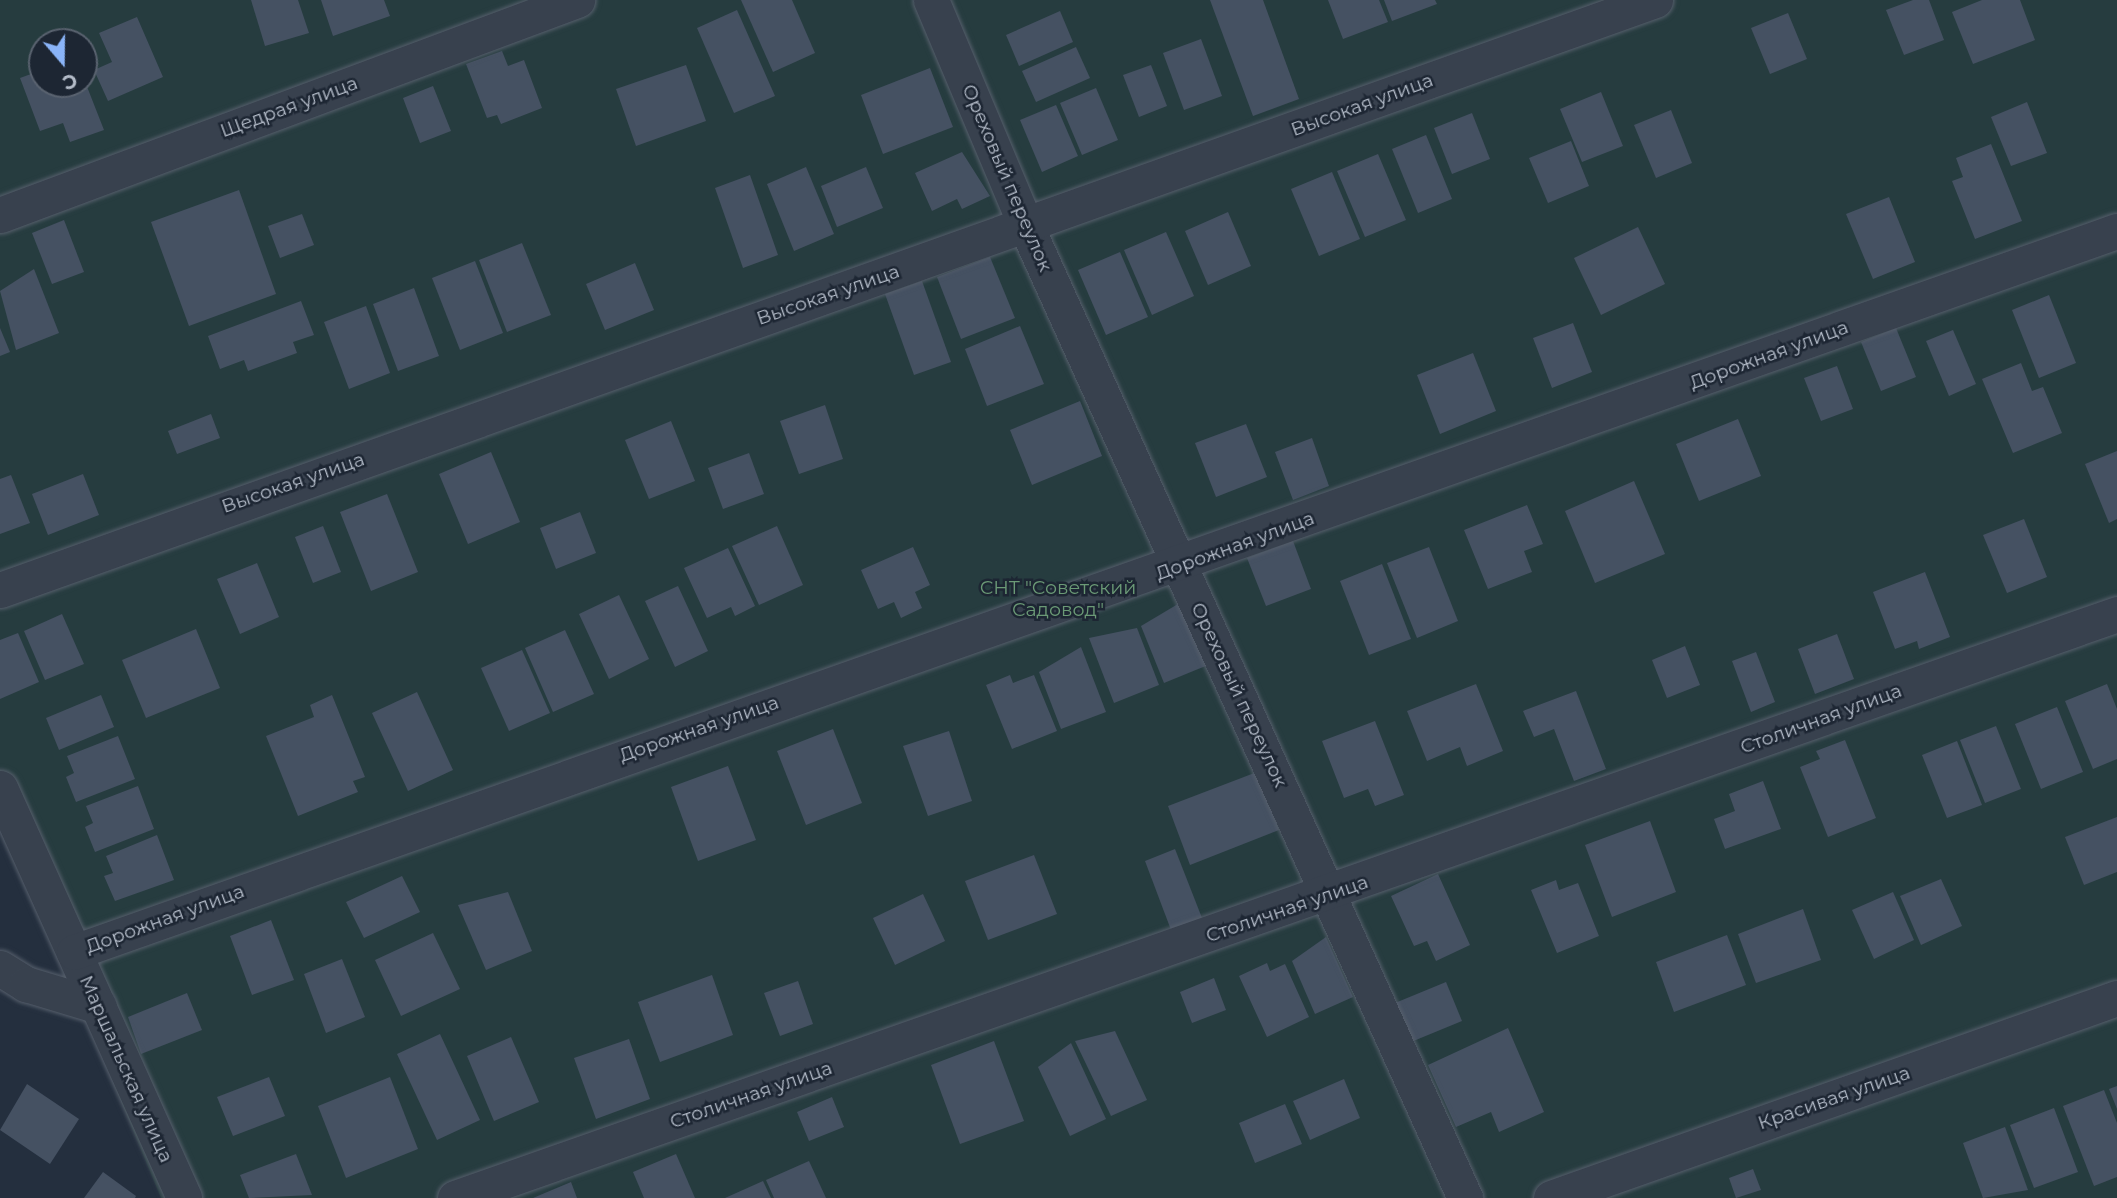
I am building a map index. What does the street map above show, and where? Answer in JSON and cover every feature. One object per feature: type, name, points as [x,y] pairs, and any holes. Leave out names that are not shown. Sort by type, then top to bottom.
[{"type":"street","name":"Щедрая улица","points":[[0,215],[577,0]]},
{"type":"street","name":"Ореховый переулок","points":[[931,0],[1026,226],[1465,1198]]},
{"type":"street","name":"Высокая улица","points":[[0,590],[1656,0]]},
{"type":"street","name":"Дорожная улица","points":[[74,952],[643,748],[1180,566],[2117,231]]},
{"type":"street","name":"Столичная улица","points":[[455,1198],[1330,894],[2117,614]]},
{"type":"street","name":"Маршальская улица","points":[[0,788],[184,1198]]},
{"type":"street","points":[[0,968],[26,984],[99,1006]]},
{"type":"street","name":"Красивая улица","points":[[1551,1198],[2117,998]]},
{"type":"green space","name":"СНТ \"Советский Садовод\"","points":[[0,0],[2117,0],[2117,1198],[161,1198],[0,810]]},
{"type":"building","points":[[251,0],[298,0],[309,33],[265,46]]},
{"type":"building","points":[[321,0],[384,0],[390,16],[333,36]]},
{"type":"building","points":[[741,0],[792,0],[815,53],[773,72]]},
{"type":"building","points":[[1210,0],[1263,0],[1299,99],[1253,116]]},
{"type":"building","points":[[1328,0],[1379,0],[1388,22],[1343,39]]},
{"type":"building","points":[[1384,0],[1435,0],[1437,4],[1392,21]]},
{"type":"building","points":[[1913,0],[1929,0],[1944,40],[1904,55],[1886,10]]},
{"type":"building","points":[[1982,0],[2020,0],[2035,40],[1973,64],[1952,12]]},
{"type":"building","points":[[737,10],[775,96],[734,113],[697,28]]},
{"type":"building","points":[[1060,11],[1073,42],[1019,66],[1006,35]]},
{"type":"building","points":[[1788,13],[1807,59],[1770,74],[1751,28]]},
{"type":"building","points":[[137,17],[163,77],[108,101],[98,79],[98,68],[112,62],[99,33]]},
{"type":"building","points":[[1201,39],[1222,96],[1184,110],[1163,53]]},
{"type":"building","points":[[1076,47],[1090,78],[1036,102],[1022,71]]},
{"type":"building","points":[[502,51],[508,66],[524,60],[542,108],[501,124],[497,115],[487,118],[466,64]]},
{"type":"building","points":[[686,65],[706,121],[636,146],[616,89]]},
{"type":"building","points":[[1151,65],[1167,106],[1139,117],[1123,75]]},
{"type":"building","points":[[930,68],[953,127],[883,154],[861,95]]},
{"type":"building","points":[[28,75],[28,98],[91,98],[104,130],[70,142],[63,123],[40,131],[20,78]]},
{"type":"building","points":[[433,86],[451,131],[420,143],[403,98]]},
{"type":"building","points":[[1096,88],[1118,140],[1082,155],[1060,103]]},
{"type":"building","points":[[1601,92],[1623,146],[1582,162],[1560,109]]},
{"type":"building","points":[[2027,102],[2047,153],[2011,166],[1991,117]]},
{"type":"building","points":[[1056,105],[1078,156],[1042,172],[1020,120]]},
{"type":"building","points":[[1671,110],[1692,163],[1656,178],[1634,125]]},
{"type":"building","points":[[1472,113],[1490,159],[1452,174],[1434,128]]},
{"type":"building","points":[[1426,135],[1452,199],[1418,213],[1392,149]]},
{"type":"building","points":[[1571,141],[1589,186],[1548,203],[1529,158]]},
{"type":"building","points":[[1991,144],[2022,221],[1975,239],[1952,181],[1963,177],[1956,158]]},
{"type":"building","points":[[962,152],[990,196],[962,209],[957,199],[932,211],[915,173]]},
{"type":"building","points":[[1378,154],[1406,220],[1365,237],[1337,171]]},
{"type":"building","points":[[806,167],[834,234],[794,251],[767,184]]},
{"type":"building","points":[[866,167],[883,208],[837,227],[821,186]]},
{"type":"building","points":[[1332,172],[1360,239],[1319,256],[1291,189]]},
{"type":"building","points":[[750,175],[778,255],[743,268],[715,188]]},
{"type":"building","points":[[239,190],[276,294],[189,326],[151,222]]},
{"type":"building","points":[[1889,197],[1915,262],[1873,279],[1846,214]]},
{"type":"building","points":[[1228,212],[1251,266],[1208,285],[1185,231]]},
{"type":"building","points":[[302,214],[314,245],[280,258],[268,226]]},
{"type":"building","points":[[64,220],[84,272],[52,284],[32,233]]},
{"type":"building","points":[[1638,227],[1665,284],[1601,315],[1574,258]]},
{"type":"building","points":[[1166,232],[1194,296],[1152,315],[1124,250]]},
{"type":"building","points":[[522,243],[551,315],[507,332],[479,260]]},
{"type":"building","points":[[1120,252],[1148,317],[1106,335],[1078,270]]},
{"type":"building","points":[[990,257],[1015,318],[961,339],[937,277]]},
{"type":"building","points":[[475,261],[503,333],[460,350],[432,278]]},
{"type":"building","points":[[635,263],[654,310],[605,330],[586,284]]},
{"type":"building","points":[[34,269],[59,333],[16,350],[0,291]]},
{"type":"building","points":[[922,281],[951,362],[914,375],[885,294]]},
{"type":"building","points":[[414,288],[439,356],[398,371],[373,304]]},
{"type":"building","points":[[2049,295],[2076,363],[2039,378],[2012,310]]},
{"type":"building","points":[[301,301],[314,335],[293,342],[297,353],[248,371],[244,360],[220,369],[208,336]]},
{"type":"building","points":[[366,306],[390,373],[349,389],[324,322]]},
{"type":"building","points":[[1573,323],[1592,372],[1552,388],[1533,338]]},
{"type":"building","points":[[1020,326],[1044,384],[987,406],[965,349]]},
{"type":"building","points":[[0,328],[10,352],[0,356]]},
{"type":"building","points":[[1896,328],[1916,377],[1881,391],[1861,342]]},
{"type":"building","points":[[1953,330],[1976,384],[1949,396],[1926,341]]},
{"type":"building","points":[[1473,353],[1496,411],[1440,434],[1417,375]]},
{"type":"building","points":[[2021,363],[2032,391],[2043,387],[2062,433],[2013,453],[1982,379]]},
{"type":"building","points":[[1837,366],[1853,409],[1821,421],[1804,378]]},
{"type":"building","points":[[1080,401],[1102,456],[1032,485],[1010,430]]},
{"type":"building","points":[[825,405],[843,459],[799,474],[780,421]]},
{"type":"building","points":[[211,414],[220,438],[177,454],[168,431]]},
{"type":"building","points":[[1738,419],[1761,476],[1699,501],[1676,444]]},
{"type":"building","points":[[671,421],[695,481],[649,499],[625,440]]},
{"type":"building","points":[[1246,424],[1267,477],[1216,497],[1195,443]]},
{"type":"building","points":[[1312,438],[1329,486],[1293,500],[1275,452]]},
{"type":"building","points":[[2117,451],[2117,519],[2109,523],[2085,464]]},
{"type":"building","points":[[491,452],[520,522],[468,544],[439,474]]},
{"type":"building","points":[[749,453],[764,494],[723,509],[708,468]]},
{"type":"building","points":[[83,474],[99,515],[48,535],[32,494]]},
{"type":"building","points":[[11,475],[30,523],[0,534],[0,479]]},
{"type":"building","points":[[1634,481],[1665,554],[1595,583],[1565,511]]},
{"type":"building","points":[[387,494],[418,572],[371,591],[340,512]]},
{"type":"building","points":[[1527,505],[1543,544],[1524,551],[1532,572],[1488,589],[1464,530]]},
{"type":"building","points":[[580,512],[596,553],[556,569],[540,528]]},
{"type":"building","points":[[2024,519],[2047,577],[2007,593],[1983,535]]},
{"type":"building","points":[[323,526],[341,572],[313,583],[295,537]]},
{"type":"building","points":[[777,526],[803,585],[759,605],[732,546]]},
{"type":"building","points":[[1293,541],[1311,589],[1266,606],[1247,558]]},
{"type":"building","points":[[913,547],[930,585],[915,592],[922,608],[901,618],[894,602],[878,609],[861,570]]},
{"type":"building","points":[[1429,547],[1458,621],[1417,638],[1387,563]]},
{"type":"building","points":[[728,548],[755,606],[735,616],[731,607],[707,618],[684,568]]},
{"type":"building","points":[[257,563],[279,617],[240,634],[217,579]]},
{"type":"building","points":[[1382,564],[1411,639],[1369,655],[1340,581]]},
{"type":"building","points":[[1925,572],[1950,637],[1919,649],[1917,641],[1895,649],[1873,592]]},
{"type":"building","points":[[678,586],[708,651],[675,667],[645,601]]},
{"type":"building","points":[[619,595],[649,659],[609,679],[579,614]]},
{"type":"building","points":[[1183,601],[1208,665],[1164,683],[1141,626]]},
{"type":"building","points":[[62,614],[84,664],[45,680],[24,631]]},
{"type":"building","points":[[1137,628],[1159,685],[1114,703],[1089,638]]},
{"type":"building","points":[[196,629],[220,688],[146,718],[122,660]]},
{"type":"building","points":[[565,630],[594,694],[553,712],[525,648]]},
{"type":"building","points":[[18,633],[39,682],[0,699],[0,640]]},
{"type":"building","points":[[1837,634],[1854,679],[1815,694],[1798,649]]},
{"type":"building","points":[[1685,646],[1700,685],[1667,698],[1652,660]]},
{"type":"building","points":[[1081,647],[1106,712],[1061,729],[1039,672]]},
{"type":"building","points":[[522,650],[550,713],[509,731],[481,668]]},
{"type":"building","points":[[1756,652],[1775,702],[1751,712],[1732,661]]},
{"type":"building","points":[[1010,675],[1013,683],[1034,675],[1057,731],[1012,749],[986,685]]},
{"type":"building","points":[[1476,684],[1503,751],[1467,766],[1460,747],[1427,761],[1407,711]]},
{"type":"building","points":[[2107,684],[2117,709],[2117,759],[2093,769],[2065,701]]},
{"type":"building","points":[[1576,691],[1606,769],[1574,781],[1554,729],[1534,737],[1523,711]]},
{"type":"building","points":[[417,692],[453,770],[408,791],[372,713]]},
{"type":"building","points":[[101,695],[114,727],[59,750],[46,718]]},
{"type":"building","points":[[332,695],[365,777],[353,781],[358,792],[298,816],[266,736],[314,717],[310,705]]},
{"type":"building","points":[[2057,707],[2083,772],[2041,789],[2015,724]]},
{"type":"building","points":[[1375,721],[1404,795],[1375,806],[1368,789],[1344,798],[1322,741]]},
{"type":"building","points":[[1996,726],[2021,789],[1985,803],[1960,740]]},
{"type":"building","points":[[833,729],[862,803],[806,825],[777,751]]},
{"type":"building","points":[[949,731],[972,801],[928,816],[903,746]]},
{"type":"building","points":[[118,736],[135,779],[76,802],[66,777],[74,773],[67,756]]},
{"type":"building","points":[[1845,740],[1876,818],[1828,837],[1800,767],[1820,759],[1816,751]]},
{"type":"building","points":[[1957,741],[1982,805],[1947,818],[1922,755]]},
{"type":"building","points":[[728,766],[756,840],[698,861],[671,787]]},
{"type":"building","points":[[1257,772],[1279,830],[1190,865],[1168,806]]},
{"type":"building","points":[[1763,781],[1781,829],[1725,849],[1714,819],[1735,811],[1729,794]]},
{"type":"building","points":[[138,786],[154,829],[95,852],[85,827],[93,823],[86,806]]},
{"type":"building","points":[[2117,817],[2117,872],[2084,885],[2065,837]]},
{"type":"building","points":[[1650,821],[1676,892],[1612,917],[1585,845]]},
{"type":"building","points":[[157,835],[174,880],[115,901],[104,876],[113,873],[106,856]]},
{"type":"building","points":[[1175,849],[1202,918],[1171,930],[1145,861]]},
{"type":"building","points":[[1034,855],[1057,914],[988,940],[965,881]]},
{"type":"building","points":[[1438,874],[1470,945],[1436,961],[1427,941],[1414,946],[1391,896]]},
{"type":"building","points":[[402,876],[420,912],[364,938],[346,902]]},
{"type":"building","points":[[1941,879],[1962,926],[1921,945],[1900,896]]},
{"type":"building","points":[[1556,880],[1559,890],[1578,883],[1599,936],[1557,953],[1531,890]]},
{"type":"building","points":[[508,892],[532,951],[486,970],[458,905]]},
{"type":"building","points":[[1893,892],[1914,940],[1874,959],[1852,910]]},
{"type":"building","points":[[923,894],[945,941],[895,965],[873,918]]},
{"type":"building","points":[[1803,909],[1821,960],[1756,983],[1738,934]]},
{"type":"building","points":[[271,920],[294,980],[252,995],[230,936]]},
{"type":"building","points":[[433,933],[460,989],[401,1016],[375,960]]},
{"type":"building","points":[[1727,935],[1746,985],[1674,1012],[1656,962]]},
{"type":"building","points":[[1326,937],[1353,997],[1315,1014],[1292,961]]},
{"type":"building","points":[[342,959],[365,1017],[326,1033],[304,974]]},
{"type":"building","points":[[1267,963],[1270,971],[1285,964],[1309,1017],[1267,1037],[1239,976]]},
{"type":"building","points":[[712,975],[733,1035],[660,1062],[638,1002]]},
{"type":"building","points":[[1214,978],[1226,1010],[1192,1023],[1180,992]]},
{"type":"building","points":[[798,981],[813,1024],[780,1036],[764,993]]},
{"type":"building","points":[[1446,982],[1462,1021],[1411,1042],[1395,1003]]},
{"type":"building","points":[[187,993],[202,1030],[141,1054],[128,1017]]},
{"type":"building","points":[[1508,1028],[1544,1112],[1499,1132],[1491,1112],[1456,1127],[1428,1065]]},
{"type":"building","points":[[1115,1031],[1147,1100],[1111,1116],[1075,1041]]},
{"type":"building","points":[[440,1034],[480,1120],[437,1140],[397,1054]]},
{"type":"building","points":[[511,1037],[539,1102],[494,1121],[467,1056]]},
{"type":"building","points":[[629,1039],[650,1099],[596,1119],[574,1058]]},
{"type":"building","points":[[994,1041],[1024,1121],[960,1144],[931,1065]]},
{"type":"building","points":[[1071,1043],[1106,1119],[1070,1136],[1038,1067]]},
{"type":"building","points":[[269,1077],[285,1116],[233,1136],[217,1097]]},
{"type":"building","points":[[390,1077],[418,1149],[346,1178],[318,1106]]},
{"type":"building","points":[[1344,1079],[1360,1118],[1310,1140],[1293,1101]]},
{"type":"building","points":[[27,1084],[79,1119],[50,1164],[0,1130]]},
{"type":"building","points":[[2117,1086],[2117,1109],[2109,1089]]},
{"type":"building","points":[[2104,1090],[2117,1123],[2117,1177],[2094,1186],[2063,1106]]},
{"type":"building","points":[[832,1097],[844,1127],[809,1141],[797,1112]]},
{"type":"building","points":[[1285,1104],[1302,1144],[1255,1163],[1239,1123]]},
{"type":"building","points":[[2054,1108],[2078,1172],[2034,1188],[2010,1125]]},
{"type":"building","points":[[2005,1127],[2028,1190],[1983,1198],[1963,1143]]},
{"type":"building","points":[[296,1154],[312,1195],[249,1198],[240,1175]]},
{"type":"building","points":[[676,1154],[695,1198],[644,1198],[633,1172]]},
{"type":"building","points":[[809,1161],[826,1198],[774,1198],[766,1180]]},
{"type":"building","points":[[1753,1169],[1761,1190],[1736,1198],[1729,1178]]},
{"type":"building","points":[[103,1172],[136,1196],[135,1198],[84,1198]]},
{"type":"building","points":[[763,1181],[771,1198],[725,1198]]},
{"type":"building","points":[[571,1182],[577,1198],[533,1198]]}]
